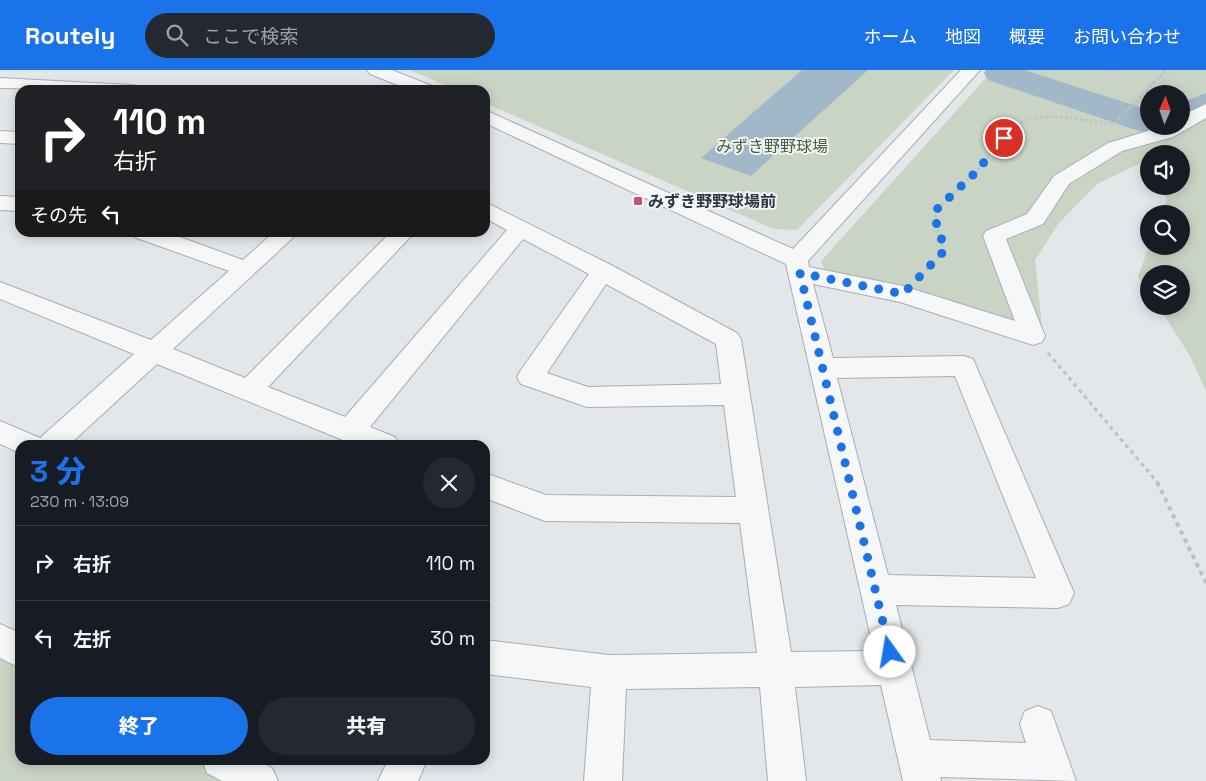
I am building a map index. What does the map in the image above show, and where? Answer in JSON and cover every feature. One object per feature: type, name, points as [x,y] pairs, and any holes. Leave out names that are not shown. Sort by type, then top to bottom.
[{"type":"street","points":[[376,70],[414,85]]},
{"type":"street","points":[[798,267],[971,70]]},
{"type":"street","points":[[0,84],[22,85]]},
{"type":"street","points":[[1190,119],[1206,110]]},
{"type":"street","points":[[490,118],[798,267],[903,294],[1033,336]]},
{"type":"street","points":[[1033,336],[994,236],[1035,219],[1061,180],[1115,147],[1159,135]]},
{"type":"street","points":[[0,137],[15,138]]},
{"type":"street","points":[[0,203],[15,204]]},
{"type":"street","points":[[490,212],[728,340],[776,668],[787,781]]},
{"type":"street","points":[[350,431],[520,228]]},
{"type":"street","points":[[156,237],[246,269]]},
{"type":"street","points":[[56,440],[282,237]]},
{"type":"street","points":[[249,390],[399,237]]},
{"type":"street","points":[[798,267],[919,770],[1054,772],[1038,724]]},
{"type":"street","points":[[602,271],[530,376],[587,397],[735,394]]},
{"type":"street","points":[[0,290],[372,440]]},
{"type":"street","points":[[823,368],[964,366],[1058,592],[876,590]]},
{"type":"street","points":[[490,487],[545,508],[576,510],[752,510]]},
{"type":"street","points":[[0,640],[15,648]]},
{"type":"street","points":[[490,659],[609,672],[776,668],[894,668]]},
{"type":"street","points":[[603,781],[609,672]]},
{"type":"street","points":[[229,765],[259,781]]},
{"type":"street","points":[[397,781],[406,765]]},
{"type":"path","points":[[1103,70],[1122,70]]},
{"type":"path","points":[[903,294],[945,250],[935,219],[936,210],[976,172],[1021,121],[1032,117],[1102,124],[1115,123],[1129,106],[1166,70]]},
{"type":"path","points":[[1033,336],[1157,480],[1206,583]]},
{"type":"green space","name":"みずき野野球場","points":[[410,70],[954,70],[797,230],[774,229],[490,105],[490,85],[444,85]]},
{"type":"green space","points":[[993,70],[1206,70],[1206,391],[1190,356],[1164,315],[1190,315],[1190,265],[1142,265],[1146,255],[1190,255],[1190,205],[1165,205],[1167,200],[1165,195],[1190,195],[1190,145],[1140,145],[1140,163],[1097,184],[1059,223],[1035,260],[1043,335],[825,272],[821,261]]},
{"type":"green space","points":[[0,650],[15,658],[15,765],[224,765],[255,781],[0,781]]},
{"type":"water","points":[[802,70],[868,70],[751,176],[701,158]]},
{"type":"waterway","points":[[1000,73],[1140,119]]},
{"type":"waterway","points":[[1190,112],[1206,103]]},
{"type":"place","name":"みずき野野球場前","points":[[638,201]]},
{"type":"route","points":[[890,652],[800,273],[903,294],[945,250],[935,219],[936,210],[976,172],[1004,138]]}]
